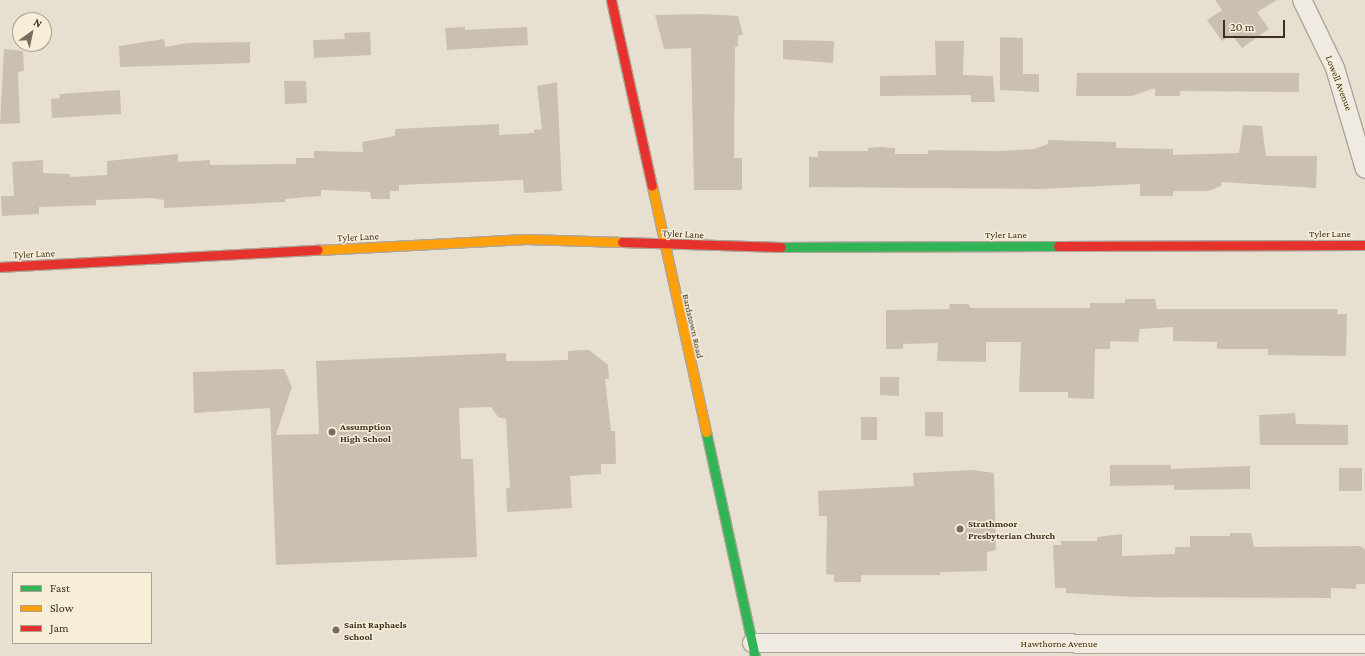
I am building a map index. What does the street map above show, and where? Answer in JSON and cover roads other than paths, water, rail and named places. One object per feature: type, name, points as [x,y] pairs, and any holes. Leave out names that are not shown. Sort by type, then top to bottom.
[{"type":"street","name":"Bardstown Road","points":[[611,0],[754,650]]},
{"type":"street","name":"Lowell Avenue","points":[[1302,0],[1335,68],[1365,169]]},
{"type":"street","name":"Tyler Lane","points":[[0,267],[526,239],[665,244],[1365,245]]},
{"type":"street","name":"Hawthorne Avenue","points":[[754,650],[1365,644]]},
{"type":"place","name":"Assumption High School","points":[[332,432]]},
{"type":"place","name":"Strathmoor Presbyterian Church","points":[[960,529]]},
{"type":"place","name":"Saint Raphaels School","points":[[336,630]]}]
